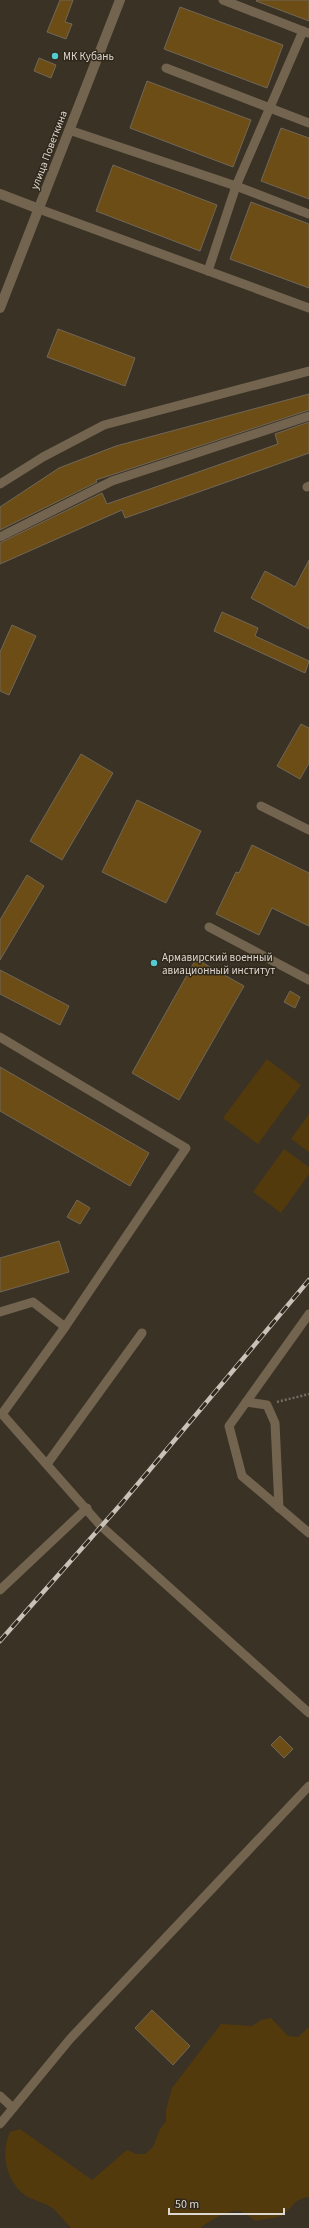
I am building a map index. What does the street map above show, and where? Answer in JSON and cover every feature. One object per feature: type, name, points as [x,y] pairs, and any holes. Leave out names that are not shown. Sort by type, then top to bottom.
[{"type":"street","name":"улица Поветкина","points":[[0,308],[120,0]]},
{"type":"street","points":[[0,194],[39,209]]},
{"type":"lane","points":[[208,271],[236,186],[306,32],[223,0]]},
{"type":"lane","points":[[166,68],[309,123]]},
{"type":"lane","points":[[69,130],[236,186],[309,214]]},
{"type":"lane","points":[[39,209],[309,308]]},
{"type":"lane","points":[[0,484],[43,457],[104,425],[309,371]]},
{"type":"lane","points":[[0,537],[112,481],[309,416]]},
{"type":"lane","points":[[261,806],[309,830]]},
{"type":"lane","points":[[209,927],[309,980]]},
{"type":"lane","points":[[0,1037],[186,1148],[65,1327],[1,1415],[87,1508],[101,1526],[309,1713]]},
{"type":"lane","points":[[0,1312],[33,1302],[65,1327]]},
{"type":"lane","points":[[309,1314],[229,1426],[242,1476],[309,1534]]},
{"type":"lane","points":[[47,1464],[142,1333]]},
{"type":"lane","points":[[246,1402],[267,1405],[275,1422],[279,1508]]},
{"type":"lane","points":[[0,1590],[87,1508]]},
{"type":"lane","points":[[0,2124],[70,2039],[309,1786]]},
{"type":"lane","points":[[0,2096],[13,2108]]},
{"type":"path","points":[[267,1405],[309,1394]]},
{"type":"shaded area","points":[[267,1059],[301,1085],[258,1144],[223,1118]]},
{"type":"shaded area","points":[[309,1114],[309,1152],[291,1139]]},
{"type":"shaded area","points":[[284,1149],[309,1167],[309,1174],[281,1213],[253,1192]]},
{"type":"shaded area","points":[[271,2018],[288,2036],[298,2037],[309,2027],[309,2197],[299,2200],[283,2215],[276,2218],[256,2221],[239,2211],[235,2211],[218,2216],[201,2228],[71,2228],[54,2209],[26,2196],[14,2183],[7,2167],[5,2149],[10,2132],[20,2129],[92,2180],[127,2150],[136,2154],[145,2154],[153,2147],[160,2129],[166,2121],[166,2110],[172,2088],[221,2024],[252,2026],[261,2020]]},
{"type":"building","points":[[60,0],[73,0],[65,22],[72,24],[66,39],[47,32]]},
{"type":"building","points":[[309,0],[309,21],[256,1]]},
{"type":"building","points":[[180,7],[283,45],[267,88],[164,49]]},
{"type":"building","points":[[39,58],[56,65],[51,78],[34,71]]},
{"type":"building","points":[[147,81],[251,120],[233,167],[130,128]]},
{"type":"building","points":[[281,128],[309,138],[309,199],[261,181]]},
{"type":"building","points":[[113,165],[217,205],[200,251],[96,211]]},
{"type":"building","points":[[251,202],[309,224],[309,288],[230,259]]},
{"type":"building","points":[[58,329],[135,358],[125,386],[47,357]]},
{"type":"building","points":[[309,394],[309,410],[96,480],[97,482],[0,530],[0,507],[59,468],[116,446]]},
{"type":"building","points":[[309,422],[309,453],[125,518],[122,510],[0,564],[0,543],[102,493],[107,504],[278,444],[275,434]]},
{"type":"building","points":[[309,560],[309,629],[251,598],[265,571],[295,587]]},
{"type":"building","points":[[222,612],[258,628],[255,636],[309,661],[305,673],[214,631]]},
{"type":"building","points":[[12,625],[36,636],[9,695],[0,691],[0,652]]},
{"type":"building","points":[[301,724],[309,728],[309,763],[300,779],[277,766]]},
{"type":"building","points":[[81,754],[113,773],[62,860],[30,841]]},
{"type":"building","points":[[137,800],[201,831],[166,903],[102,872]]},
{"type":"building","points":[[252,845],[309,873],[309,926],[272,908],[259,935],[216,914],[236,872],[239,873]]},
{"type":"building","points":[[27,875],[44,886],[0,960],[0,920]]},
{"type":"building","points":[[196,959],[244,986],[179,1100],[132,1073]]},
{"type":"building","points":[[0,970],[69,1006],[60,1025],[0,994]]},
{"type":"building","points":[[290,991],[300,997],[295,1008],[284,1002]]},
{"type":"building","points":[[0,1067],[149,1153],[130,1186],[0,1111]]},
{"type":"building","points":[[77,1200],[90,1208],[80,1224],[67,1217]]},
{"type":"building","points":[[59,1241],[69,1272],[0,1292],[0,1258]]},
{"type":"building","points":[[280,1736],[293,1749],[284,1758],[271,1745]]},
{"type":"building","points":[[152,2010],[190,2046],[173,2065],[135,2028]]},
{"type":"railway","points":[[0,1641],[121,1504],[309,1280]]},
{"type":"place","name":"МК Кубань","points":[[55,56]]},
{"type":"place","name":"Армавирский военный авиационный институт","points":[[154,963]]}]
